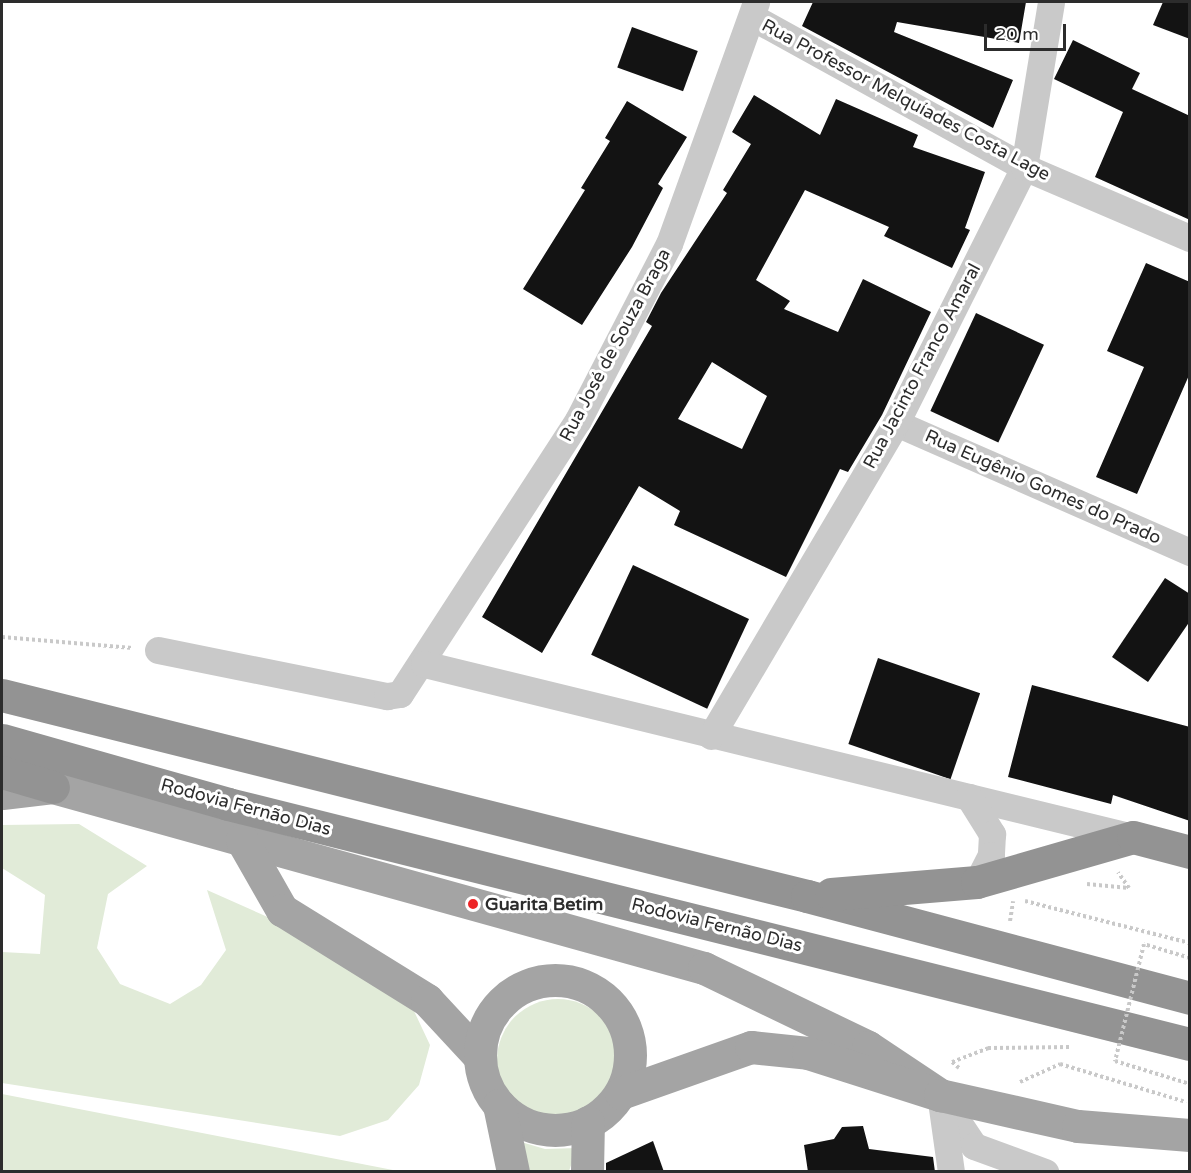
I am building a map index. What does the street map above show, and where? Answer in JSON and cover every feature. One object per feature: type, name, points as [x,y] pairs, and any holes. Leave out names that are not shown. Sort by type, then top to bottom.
[{"type":"highway","points":[[2,695],[807,896],[1190,998]]},
{"type":"highway","name":"Rodovia Fernão Dias","points":[[2,740],[228,804],[1103,1020],[1190,1044]]},
{"type":"highway","points":[[2,772],[53,787]]},
{"type":"highway","points":[[807,896],[977,882],[1133,837],[1190,852]]},
{"type":"main road","points":[[2,793],[53,787],[704,968],[868,1047],[940,1095]]},
{"type":"main road","name":"Rodovia Fernão Dias","points":[[242,840],[282,910],[427,1000],[479,1056]]},
{"type":"main road","points":[[513,1172],[499,1106],[486,1085],[479,1056],[490,1016],[513,992],[536,981],[569,981],[607,999],[622,1020],[630,1043],[621,1092]]},
{"type":"main road","points":[[499,1106],[541,1129],[588,1122],[621,1092],[751,1047],[808,1053],[940,1095],[990,1101],[1078,1126],[1190,1136]]},
{"type":"main road","points":[[587,1172],[588,1122]]},
{"type":"street","name":"Rua Jacinto Franco Amaral","points":[[711,736],[896,423],[1024,166],[1051,2]]},
{"type":"street","name":"Rua Professor Melquíades Costa Lage","points":[[755,10],[1024,166],[1190,238]]},
{"type":"street","name":"Rua José de Souza Braga","points":[[158,650],[387,696],[400,694],[424,664],[578,420],[669,244],[755,10]]},
{"type":"street","name":"Rua Eugênio Gomes do Prado","points":[[896,423],[1190,552]]},
{"type":"street","points":[[424,664],[711,736],[1133,837]]},
{"type":"street","points":[[969,797],[992,834],[991,855],[977,882]]},
{"type":"street","points":[[940,1095],[951,1172]]},
{"type":"street","points":[[940,1095],[975,1146],[1045,1172]]},
{"type":"path","points":[[2,637],[158,650]]},
{"type":"path","points":[[1080,884],[1129,888],[1100,846]]},
{"type":"path","points":[[1013,898],[1028,891]]},
{"type":"path","points":[[1013,898],[1160,932],[1190,943]]},
{"type":"path","points":[[1005,948],[1013,898]]},
{"type":"path","points":[[1190,958],[1144,944],[1115,1061],[1190,1084]]},
{"type":"path","points":[[1103,1020],[1094,1047],[988,1048],[952,1062],[990,1101],[1060,1064],[1190,1103]]},
{"type":"green space","points":[[79,824],[147,866],[108,894],[97,948],[120,984],[170,1004],[201,985],[226,950],[207,890],[279,922],[414,1011],[430,1045],[419,1085],[388,1120],[340,1136],[2,1083],[2,952],[40,954],[45,895],[2,868],[2,825]]},
{"type":"green space","points":[[558,999],[581,1004],[592,1009],[601,1017],[609,1026],[614,1037],[619,1060],[614,1083],[609,1094],[601,1103],[592,1111],[581,1116],[558,1121],[535,1116],[524,1111],[515,1103],[507,1094],[502,1083],[497,1060],[502,1037],[507,1026],[515,1017],[524,1009],[535,1004]]},
{"type":"green space","points":[[2,1094],[398,1171],[2,1171]]},
{"type":"green space","points":[[511,1139],[545,1149],[577,1148],[569,1171],[517,1171]]},
{"type":"building","points":[[813,2],[1026,2],[1019,43],[897,22],[894,32],[1013,80],[993,128],[802,26]]},
{"type":"building","points":[[1163,2],[1190,2],[1190,39],[1153,25]]},
{"type":"building","points":[[632,27],[698,51],[683,91],[617,67]]},
{"type":"building","points":[[1073,40],[1140,73],[1132,89],[1190,116],[1190,220],[1095,177],[1123,112],[1054,79]]},
{"type":"building","points":[[754,95],[820,135],[836,99],[918,135],[913,147],[985,172],[965,228],[970,230],[952,268],[884,236],[889,227],[805,190],[756,280],[790,301],[784,309],[838,332],[863,279],[931,312],[882,415],[848,472],[840,469],[786,577],[674,525],[680,511],[639,486],[542,653],[482,617],[652,326],[646,322],[661,293],[727,193],[723,190],[751,144],[732,132]],"holes":[[[712,362],[767,396],[742,449],[678,419]]]},
{"type":"building","points":[[627,101],[687,137],[658,184],[663,188],[632,247],[582,325],[523,289],[585,190],[581,188],[610,141],[605,138]]},
{"type":"building","points":[[1146,263],[1190,282],[1190,373],[1137,494],[1096,477],[1144,367],[1107,351]]},
{"type":"building","points":[[976,313],[1044,345],[998,443],[930,411]]},
{"type":"building","points":[[633,565],[749,619],[707,709],[591,655]]},
{"type":"building","points":[[1165,578],[1190,594],[1190,621],[1148,682],[1112,657]]},
{"type":"building","points":[[878,658],[980,693],[950,779],[848,744]]},
{"type":"building","points":[[1032,685],[1190,727],[1190,821],[1113,795],[1111,804],[1008,777]]},
{"type":"building","points":[[863,1126],[869,1149],[933,1157],[935,1172],[808,1172],[804,1145],[834,1139],[842,1127]]},
{"type":"building","points":[[653,1141],[664,1172],[606,1172],[606,1163]]},
{"type":"place","name":"Guarita Betim","points":[[473,904]]}]
